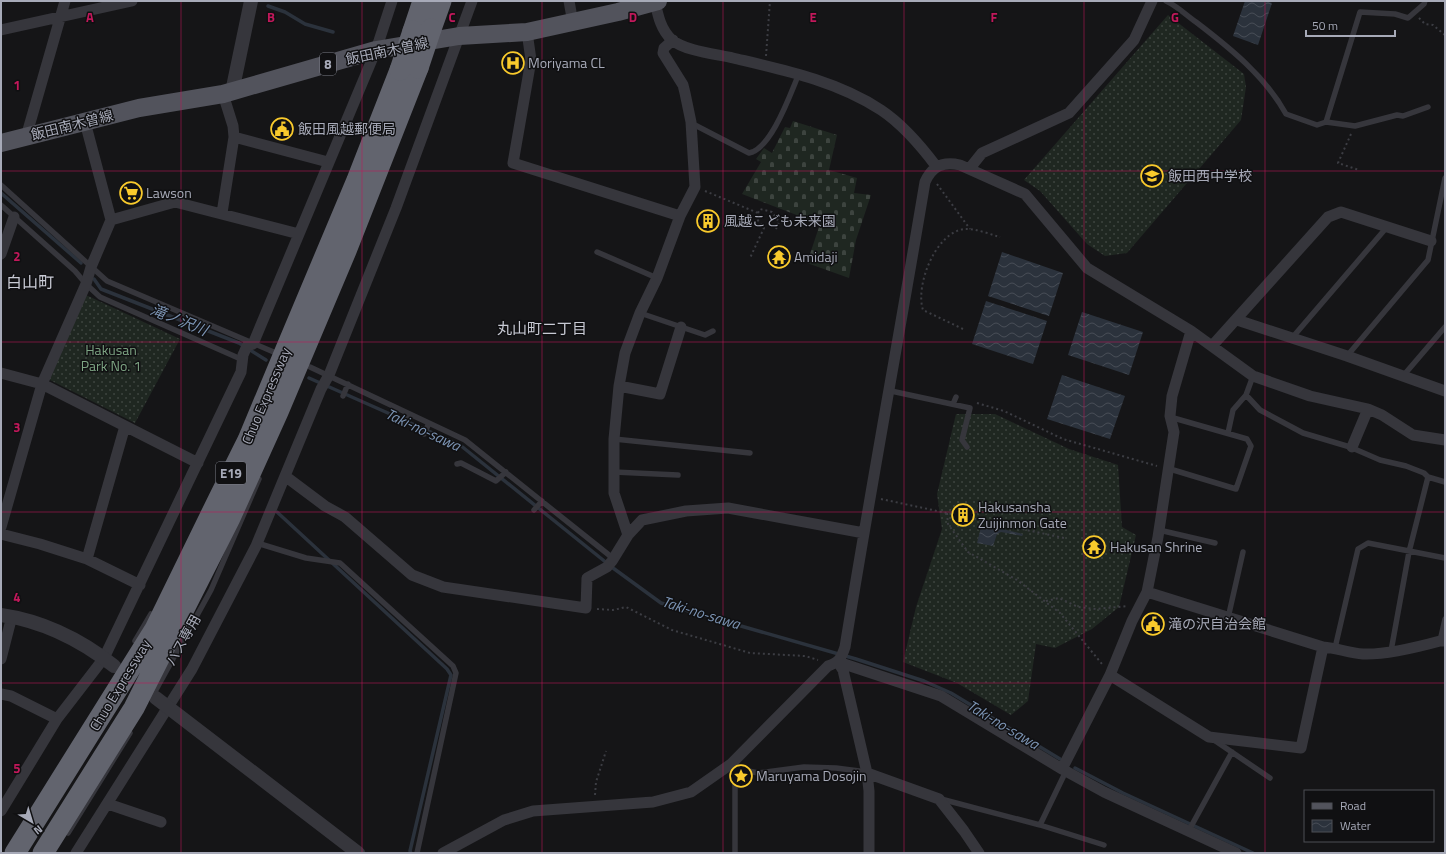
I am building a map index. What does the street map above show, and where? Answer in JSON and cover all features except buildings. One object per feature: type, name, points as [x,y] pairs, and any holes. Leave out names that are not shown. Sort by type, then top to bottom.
[{"type":"highway","name":"Chuo Expressway","points":[[422,30],[423,1]]},
{"type":"highway","name":"Chuo Expressway","points":[[42,853],[138,701],[230,518],[278,412],[346,251],[422,30],[441,1]]},
{"type":"highway","name":"Chuo Expressway","points":[[15,853],[155,629],[248,440],[354,188],[409,69]]},
{"type":"main road","name":"飯田南木曽線","points":[[1,144],[26,136],[139,108],[227,93],[376,50],[459,36],[527,32],[573,23],[657,1]]},
{"type":"street","points":[[26,136],[65,1]]},
{"type":"street","points":[[1,30],[132,1]]},
{"type":"street","points":[[222,213],[234,137],[227,93],[251,1]]},
{"type":"street","points":[[1,811],[57,718],[114,665],[140,585],[241,372],[246,351],[299,234],[376,50],[392,1]]},
{"type":"street","points":[[76,853],[192,669],[257,543],[396,208],[472,1]]},
{"type":"street","points":[[569,1],[573,23]]},
{"type":"street","points":[[657,1],[662,27],[673,40],[690,48],[792,72],[798,76],[812,78],[847,92],[882,110],[901,126],[932,170]]},
{"type":"street","points":[[970,168],[982,153],[1069,113],[1134,40],[1152,1]]},
{"type":"street","points":[[527,32],[531,60],[513,163],[680,216]]},
{"type":"street","points":[[628,535],[614,493],[614,439],[619,386],[625,354],[640,313],[657,278],[680,216],[695,187],[691,122],[683,85],[664,58],[663,53],[664,48],[673,40]]},
{"type":"street","points":[[1,527],[42,384],[86,284],[91,267],[111,220],[85,122]]},
{"type":"street","points":[[234,137],[328,162]]},
{"type":"street","points":[[869,853],[869,791],[867,772],[840,661],[845,647],[925,182],[932,170],[948,162],[970,168],[1025,194],[1087,268],[1191,331],[1253,376],[1310,396],[1368,409],[1382,415],[1413,435],[1445,440]]},
{"type":"street","points":[[111,220],[175,202],[299,234]]},
{"type":"street","points":[[1212,346],[1328,217],[1341,212],[1431,241]]},
{"type":"street","points":[[1,254],[14,217]]},
{"type":"street","points":[[1236,320],[1347,356],[1445,391]]},
{"type":"street","points":[[619,386],[660,394],[681,327]]},
{"type":"street","points":[[1064,770],[1110,675],[1147,592],[1170,469],[1174,432],[1170,416],[1172,396],[1191,331]]},
{"type":"street","points":[[1,373],[42,384],[198,463]]},
{"type":"street","points":[[1352,447],[1368,409]]},
{"type":"street","points":[[88,559],[125,426]]},
{"type":"street","points":[[285,476],[325,506],[345,517],[412,576],[443,587],[586,608],[587,578],[611,563],[628,535],[642,520],[652,517],[686,511],[728,508],[864,533]]},
{"type":"street","points":[[1,534],[88,559],[140,585]]},
{"type":"street","points":[[1147,592],[1323,647],[1363,654],[1391,651],[1443,641]]},
{"type":"street","points":[[1,659],[7,615],[36,622],[57,631],[114,665]]},
{"type":"street","points":[[1110,675],[1209,737],[1301,748],[1323,647]]},
{"type":"street","points":[[443,853],[517,815],[533,811],[654,802],[690,792],[733,766],[828,666],[840,661],[941,696],[1064,770],[1104,792],[1236,853]]},
{"type":"street","points":[[1,694],[11,696],[57,718]]},
{"type":"street","points":[[152,700],[168,706],[358,853]]},
{"type":"street","points":[[867,772],[939,799],[979,853]]},
{"type":"street","points":[[108,804],[161,822]]},
{"type":"lane","points":[[1166,1],[1171,3],[1210,33],[1247,65],[1275,94],[1286,114],[1318,125],[1326,122],[1355,126],[1397,115],[1403,116],[1428,107]]},
{"type":"lane","points":[[1326,122],[1360,12],[1395,14],[1408,18],[1424,4],[1425,1]]},
{"type":"lane","points":[[691,122],[749,153],[754,152],[773,132],[798,76]]},
{"type":"lane","points":[[1347,356],[1428,260],[1445,178]]},
{"type":"lane","points":[[1,185],[107,281],[246,351]]},
{"type":"lane","points":[[1,205],[75,271],[100,297],[246,351],[276,354]]},
{"type":"lane","points":[[1292,338],[1387,227]]},
{"type":"lane","points":[[597,252],[657,278]]},
{"type":"lane","points":[[640,313],[705,335],[714,331]]},
{"type":"lane","points":[[1403,376],[1445,327]]},
{"type":"lane","points":[[310,367],[325,381],[347,386],[428,425],[465,440],[541,502],[611,563]]},
{"type":"lane","points":[[1228,433],[1233,410],[1246,395],[1253,376]]},
{"type":"lane","points":[[343,396],[347,386]]},
{"type":"lane","points":[[890,390],[970,408],[962,440],[967,446]]},
{"type":"lane","points":[[1246,395],[1260,410],[1303,433],[1352,447],[1380,460],[1424,473],[1428,477],[1445,482]]},
{"type":"lane","points":[[952,404],[956,398]]},
{"type":"lane","points":[[276,432],[278,412]]},
{"type":"lane","points":[[405,424],[408,415]]},
{"type":"lane","points":[[1170,416],[1247,439],[1251,446],[1236,489],[1170,469]]},
{"type":"lane","points":[[424,434],[428,425]]},
{"type":"lane","points":[[614,439],[750,453]]},
{"type":"lane","points":[[457,464],[461,462],[494,480],[499,480],[505,473]]},
{"type":"lane","points":[[614,472],[678,475]]},
{"type":"lane","name":"バス専用","points":[[152,700],[210,590],[261,474]]},
{"type":"lane","points":[[1391,651],[1409,552],[1428,477]]},
{"type":"lane","points":[[534,510],[541,502]]},
{"type":"lane","points":[[1159,530],[1216,542]]},
{"type":"lane","points":[[257,543],[306,558],[338,563],[453,666],[456,673],[417,853]]},
{"type":"lane","points":[[1335,648],[1358,549],[1368,543],[1445,558]]},
{"type":"lane","points":[[1228,618],[1243,552]]},
{"type":"lane","points":[[132,646],[151,614],[166,605]]},
{"type":"lane","points":[[1443,641],[1445,619]]},
{"type":"lane","points":[[62,840],[84,809],[134,727]]},
{"type":"lane","points":[[1209,737],[1270,778]]},
{"type":"lane","points":[[1189,830],[1232,752]]},
{"type":"lane","points":[[734,853],[733,766],[758,773],[804,767],[836,768],[867,772]]},
{"type":"lane","points":[[1040,825],[1064,770]]},
{"type":"lane","points":[[939,799],[1040,825],[1104,845]]},
{"type":"path","points":[[765,66],[770,1]]},
{"type":"path","points":[[1414,13],[1425,24],[1433,25],[1445,35]]},
{"type":"path","points":[[1355,126],[1338,163],[1359,170]]},
{"type":"path","points":[[932,170],[971,229]]},
{"type":"path","points":[[695,187],[758,212]]},
{"type":"path","points":[[750,258],[764,228],[756,218],[760,209],[772,212],[779,222],[776,229]]},
{"type":"path","points":[[963,329],[926,313],[921,305],[921,295],[932,255],[937,245],[953,232],[971,229],[1000,237]]},
{"type":"path","points":[[956,398],[1004,411],[1063,439],[1170,469]]},
{"type":"path","points":[[871,496],[1064,538]]},
{"type":"path","points":[[947,513],[948,524],[968,552],[1017,580],[1060,613],[1110,675]]},
{"type":"path","points":[[1046,601],[1059,598],[1078,607],[1096,609],[1141,604]]},
{"type":"path","points":[[586,608],[600,610],[626,607],[672,630],[750,653],[805,656],[825,663],[840,661]]},
{"type":"path","points":[[594,807],[596,782],[606,751]]},
{"type":"green space","points":[[1168,15],[1244,74],[1246,87],[1241,120],[1127,253],[1105,256],[1087,244],[1040,191],[1024,180]]},
{"type":"green space","points":[[793,121],[837,135],[829,170],[857,178],[854,193],[871,195],[856,240],[849,278],[807,263],[820,224],[742,194],[761,162],[756,159],[764,148],[772,153],[785,127],[790,128]]},
{"type":"green space","name":"Hakusan Park No. 1","points":[[86,295],[180,339],[135,423],[48,379]]},
{"type":"green space","points":[[956,414],[995,414],[1069,449],[1118,465],[1122,527],[1136,535],[1119,607],[1092,629],[1055,648],[1036,644],[1028,701],[1011,715],[957,683],[903,662],[916,607],[942,529],[937,494]]},
{"type":"water","points":[[1245,1],[1266,1],[1272,3],[1258,45],[1233,36]]},
{"type":"water","points":[[1002,252],[1063,273],[1049,316],[988,296]]},
{"type":"water","points":[[986,301],[1047,321],[1033,364],[972,344]]},
{"type":"water","points":[[1082,312],[1143,332],[1129,375],[1068,355]]},
{"type":"water","points":[[1062,375],[1125,396],[1110,439],[1047,419]]},
{"type":"water","points":[[986,525],[1023,534],[1022,536],[1001,532],[997,534],[993,546],[977,543],[981,527]]},
{"type":"waterway","points":[[268,6],[285,12],[305,24],[333,32]]},
{"type":"waterway","name":"滝ノ沢川","points":[[1,193],[81,263]]},
{"type":"waterway","name":"滝ノ沢川","points":[[94,279],[101,289],[239,343],[266,360]]},
{"type":"waterway","name":"Taki-no-sawa","points":[[309,378],[460,445],[613,568],[661,603],[856,659],[924,681],[951,693],[1060,759]]},
{"type":"waterway","points":[[277,512],[447,669],[451,675],[410,851],[411,853]]},
{"type":"waterway","name":"Taki-no-sawa","points":[[1075,768],[1123,793],[1253,853]]},
{"type":"place","name":"Moriyama CL","points":[[513,63]]},
{"type":"place","name":"飯田風越郵便局","points":[[282,129]]},
{"type":"place","name":"飯田西中学校","points":[[1152,176]]},
{"type":"place","name":"Lawson","points":[[131,193]]},
{"type":"place","name":"風越こども未来園","points":[[708,221]]},
{"type":"place","name":"Amidaji","points":[[779,257]]},
{"type":"place","name":"Hakusansha Zuijinmon Gate","points":[[963,515]]},
{"type":"place","name":"Hakusan Shrine","points":[[1094,547]]},
{"type":"place","name":"滝の沢自治会館","points":[[1153,624]]},
{"type":"place","name":"Maruyama Dosojin","points":[[741,776]]},
{"type":"district","name":"白山町","points":[[30,282]]},
{"type":"district","name":"丸山町二丁目","points":[[542,329]]}]
